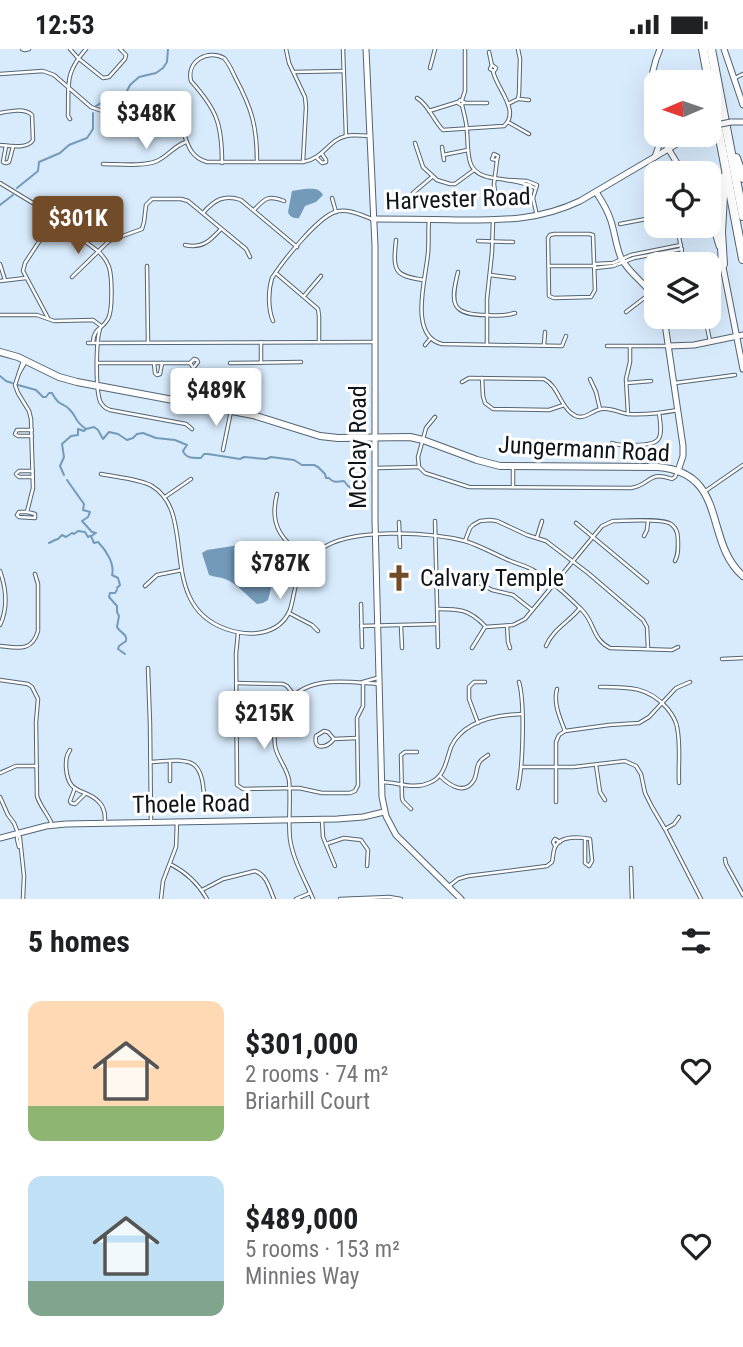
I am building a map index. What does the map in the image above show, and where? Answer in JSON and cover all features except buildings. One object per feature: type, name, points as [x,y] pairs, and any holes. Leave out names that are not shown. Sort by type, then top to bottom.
[{"type":"highway","points":[[703,49],[743,259]]},
{"type":"highway","points":[[711,49],[743,216]]},
{"type":"highway","points":[[728,138],[743,179]]},
{"type":"highway","points":[[723,264],[721,232],[724,160]]},
{"type":"main road","name":"McClay Road","points":[[366,49],[376,342],[375,468],[382,797],[388,823],[400,840],[461,899]]},
{"type":"main road","points":[[653,70],[660,49]]},
{"type":"main road","points":[[724,49],[743,105]]},
{"type":"main road","points":[[721,124],[743,122]]},
{"type":"main road","points":[[658,147],[655,157],[676,161]]},
{"type":"main road","name":"Harvester Road","points":[[373,219],[511,220],[537,216],[566,208],[671,147]]},
{"type":"main road","points":[[668,149],[676,161]]},
{"type":"main road","points":[[596,192],[608,212],[623,261],[634,276],[644,284]]},
{"type":"main road","points":[[716,238],[740,336],[743,369]]},
{"type":"main road","points":[[666,329],[683,456],[678,471]]},
{"type":"main road","points":[[669,346],[687,346],[740,336]]},
{"type":"main road","name":"Jungermann Road","points":[[0,352],[66,379],[231,411],[320,436],[410,437],[481,462],[513,466],[658,467],[678,471],[694,481],[704,492]]},
{"type":"main road","points":[[704,492],[725,553],[743,576]]},
{"type":"main road","points":[[382,797],[373,815],[388,823]]},
{"type":"main road","name":"Thoele Road","points":[[0,838],[50,825],[322,819],[363,817],[384,812]]},
{"type":"street","points":[[22,49],[29,49]]},
{"type":"street","points":[[70,49],[101,77],[106,78],[125,59],[126,55],[120,49]]},
{"type":"street","points":[[70,119],[69,75],[73,65],[86,49]]},
{"type":"street","points":[[286,49],[286,58],[305,97],[303,162]]},
{"type":"street","points":[[343,49],[346,136]]},
{"type":"street","points":[[430,68],[435,49]]},
{"type":"street","points":[[465,49],[465,92],[461,102],[467,127],[469,160],[480,175],[536,187],[533,198],[537,216]]},
{"type":"street","points":[[518,49],[518,99]]},
{"type":"street","points":[[417,98],[425,103],[443,130],[504,126],[510,113],[490,69],[492,66],[489,52]]},
{"type":"street","points":[[222,163],[218,121],[190,77],[193,61],[208,53],[217,53],[226,60],[246,99],[255,125],[257,162]]},
{"type":"street","points":[[0,74],[43,71],[54,75],[91,107],[105,112],[163,111],[170,114],[177,120],[186,142],[201,161],[303,162],[317,158],[333,143],[346,136],[369,136]]},
{"type":"street","points":[[293,72],[344,71]]},
{"type":"street","points":[[734,78],[743,74]]},
{"type":"street","points":[[68,101],[78,95]]},
{"type":"street","points":[[508,104],[518,99],[529,100]]},
{"type":"street","points":[[429,111],[461,102],[487,103]]},
{"type":"street","points":[[0,113],[27,111],[32,115],[32,143],[28,146],[0,145]]},
{"type":"street","points":[[508,122],[529,134]]},
{"type":"street","points":[[103,164],[150,163],[158,160],[177,144],[186,142]]},
{"type":"street","points":[[415,143],[423,167],[432,177],[444,183],[455,184],[474,170]]},
{"type":"street","points":[[6,146],[2,160],[6,163],[9,162],[13,146]]},
{"type":"street","points":[[442,147],[444,157],[468,150]]},
{"type":"street","points":[[317,158],[322,163],[326,162],[322,153]]},
{"type":"street","points":[[495,192],[497,160]]},
{"type":"street","points":[[413,193],[432,177]]},
{"type":"street","points":[[0,183],[55,218],[99,252],[109,268],[110,311],[93,343],[100,400],[108,409],[186,424],[192,429]]},
{"type":"street","points":[[144,198],[148,202]]},
{"type":"street","points":[[254,210],[264,199],[277,198],[284,201]]},
{"type":"street","points":[[332,198],[336,212]]},
{"type":"street","points":[[108,241],[146,228],[146,205],[152,199],[181,199],[188,201],[246,249],[250,257]]},
{"type":"street","points":[[203,213],[216,200],[241,200],[298,247]]},
{"type":"street","points":[[48,318],[23,271],[25,263],[67,204],[74,201],[106,201],[110,209],[108,241],[72,277]]},
{"type":"street","points":[[273,321],[270,314],[272,278],[316,224],[336,212],[355,212],[373,219]]},
{"type":"street","points":[[429,219],[428,254],[422,294],[423,327],[430,339],[442,344],[562,346],[566,336]]},
{"type":"street","points":[[620,224],[644,219]]},
{"type":"street","points":[[486,345],[486,299],[493,220]]},
{"type":"street","points":[[185,245],[204,245],[221,229]]},
{"type":"street","points":[[110,234],[116,238]]},
{"type":"street","points":[[554,234],[593,235],[595,266],[593,296],[551,297],[548,238],[554,234]]},
{"type":"street","points":[[679,238],[682,252]]},
{"type":"street","points":[[396,240],[397,269],[407,278],[424,280]]},
{"type":"street","points":[[478,241],[513,242]]},
{"type":"street","points":[[548,266],[608,267],[681,247]]},
{"type":"street","points":[[0,264],[2,281],[26,278]]},
{"type":"street","points":[[148,265],[148,343]]},
{"type":"street","points":[[458,272],[454,302],[459,310],[468,315],[514,313]]},
{"type":"street","points":[[275,273],[315,305],[319,313],[319,342]]},
{"type":"street","points":[[397,279],[401,274]]},
{"type":"street","points":[[490,275],[514,278]]},
{"type":"street","points":[[304,296],[321,276]]},
{"type":"street","points":[[626,312],[644,298]]},
{"type":"street","points":[[37,315],[43,310]]},
{"type":"street","points":[[454,314],[459,310]]},
{"type":"street","points":[[0,315],[37,315],[56,321],[93,320],[100,327]]},
{"type":"street","points":[[707,329],[710,342]]},
{"type":"street","points":[[544,345],[545,332]]},
{"type":"street","points":[[425,345],[430,339]]},
{"type":"street","points":[[261,342],[261,363]]},
{"type":"street","points":[[93,343],[376,342]]},
{"type":"street","points":[[607,346],[669,346]]},
{"type":"street","points":[[628,414],[626,375],[630,362],[630,346]]},
{"type":"street","points":[[97,363],[190,363],[194,359],[197,360],[194,367],[194,404]]},
{"type":"street","points":[[24,361],[15,382],[16,390],[30,413],[32,430],[33,488],[27,512]]},
{"type":"street","points":[[230,363],[301,362]]},
{"type":"street","points":[[154,363],[155,373],[158,375],[162,363]]},
{"type":"street","points":[[190,363],[194,367]]},
{"type":"street","points":[[674,383],[735,375]]},
{"type":"street","points":[[462,381],[469,378],[544,379],[554,387],[571,413],[579,417],[586,417],[600,409],[628,414],[659,414],[678,410]]},
{"type":"street","points":[[482,378],[482,396],[485,403],[493,409],[549,410],[564,405]]},
{"type":"street","points":[[590,379],[600,409]]},
{"type":"street","points":[[627,383],[651,381]]},
{"type":"street","points":[[223,450],[231,411]]},
{"type":"street","points":[[612,443],[647,445],[655,442],[661,430],[659,414]]},
{"type":"street","points":[[435,417],[426,428],[418,460],[419,467],[425,473],[465,487],[631,488],[639,487],[655,475],[672,479],[678,471]]},
{"type":"street","points":[[32,430],[17,431],[15,434],[32,436]]},
{"type":"street","points":[[704,492],[743,465]]},
{"type":"street","points":[[513,466],[513,487]]},
{"type":"street","points":[[375,468],[419,467]]},
{"type":"street","points":[[33,471],[19,471],[16,474],[19,477],[33,477]]},
{"type":"street","points":[[101,474],[147,484],[165,497],[171,508],[182,571],[190,599],[198,610],[215,624],[238,633],[261,633],[275,628],[283,621],[289,613],[301,571],[309,560],[328,544],[352,536],[436,535],[465,541],[513,563],[531,568],[585,613],[603,644],[619,649],[672,650],[678,647]]},
{"type":"street","points":[[165,497],[191,479]]},
{"type":"street","points":[[276,494],[274,502],[278,532],[289,545],[309,560]]},
{"type":"street","points":[[19,512],[27,512],[35,513],[35,518],[17,515],[19,512]]},
{"type":"street","points":[[465,541],[470,528],[483,520],[498,521],[551,544],[643,620],[647,627],[648,649]]},
{"type":"street","points":[[399,521],[400,547]]},
{"type":"street","points":[[435,521],[438,647]]},
{"type":"street","points":[[469,521],[473,525]]},
{"type":"street","points":[[537,537],[542,521]]},
{"type":"street","points":[[644,536],[648,521]]},
{"type":"street","points":[[485,627],[520,622],[607,522],[664,521],[675,525],[678,554],[675,561]]},
{"type":"street","points":[[576,523],[647,582]]},
{"type":"street","points":[[0,571],[5,605],[0,625]]},
{"type":"street","points":[[145,586],[157,575],[182,571]]},
{"type":"street","points":[[0,646],[23,647],[36,637],[38,584],[35,574]]},
{"type":"street","points":[[470,578],[492,590],[513,595],[532,610]]},
{"type":"street","points":[[361,604],[362,647]]},
{"type":"street","points":[[621,612],[625,606]]},
{"type":"street","points":[[546,646],[561,625],[571,619],[580,608]]},
{"type":"street","points":[[438,609],[465,611],[485,627]]},
{"type":"street","points":[[289,613],[313,625],[318,631]]},
{"type":"street","points":[[361,626],[438,624]]},
{"type":"street","points":[[507,625],[510,648]]},
{"type":"street","points":[[401,626],[402,648]]},
{"type":"street","points":[[472,648],[485,627]]},
{"type":"street","points":[[238,633],[236,683],[239,787],[243,789],[299,788],[322,793],[355,791],[358,785],[357,718],[363,706],[363,682]]},
{"type":"street","points":[[722,659],[743,658]]},
{"type":"street","points":[[148,668],[151,822]]},
{"type":"street","points":[[0,680],[29,685],[37,696],[37,796],[51,822],[50,825]]},
{"type":"street","points":[[313,899],[293,850],[288,776],[276,752],[275,735],[279,716],[289,700],[315,684],[334,681],[379,681]]},
{"type":"street","points":[[478,723],[469,699],[469,682],[485,682]]},
{"type":"street","points":[[518,788],[522,767],[519,682]]},
{"type":"street","points":[[556,802],[556,742],[559,735],[565,731],[639,723],[649,717],[677,688],[690,682]]},
{"type":"street","points":[[236,683],[283,684],[295,695]]},
{"type":"street","points":[[600,687],[635,689],[652,694],[662,702],[678,729],[679,783]]},
{"type":"street","points":[[556,689],[557,708],[565,731]]},
{"type":"street","points":[[381,782],[415,786],[435,781],[440,776],[454,742],[463,733],[496,716],[522,714]]},
{"type":"street","points":[[334,739],[324,731],[316,736],[315,741],[326,747],[334,739],[357,738]]},
{"type":"street","points":[[70,750],[66,757],[68,779],[75,788],[102,805],[106,823]]},
{"type":"street","points":[[411,809],[403,801],[401,755],[402,752],[417,752]]},
{"type":"street","points":[[440,776],[452,787],[466,787],[474,781],[480,760],[488,755]]},
{"type":"street","points":[[170,761],[170,782]]},
{"type":"street","points":[[522,767],[555,768],[625,761],[636,766],[648,799],[701,899]]},
{"type":"street","points":[[150,762],[188,762],[197,767],[204,779],[204,798]]},
{"type":"street","points":[[197,767],[201,763]]},
{"type":"street","points":[[596,765],[600,792],[605,800]]},
{"type":"street","points":[[0,773],[18,766],[37,766]]},
{"type":"street","points":[[75,788],[71,803],[75,804],[85,794]]},
{"type":"street","points":[[0,797],[20,838],[24,876],[23,899]]},
{"type":"street","points":[[0,812],[5,810]]},
{"type":"street","points":[[665,829],[679,817]]},
{"type":"street","points":[[322,819],[323,837],[335,866]]},
{"type":"street","points":[[160,899],[163,881],[176,848],[177,821]]},
{"type":"street","points":[[326,844],[344,838],[361,841],[368,850],[367,866]]},
{"type":"street","points":[[448,887],[458,879],[468,876],[547,866],[552,862],[555,847],[569,838],[585,838],[588,838],[592,841],[592,861],[589,866],[585,863],[585,838]]},
{"type":"street","points":[[725,859],[743,895]]},
{"type":"street","points":[[170,864],[186,873],[207,899]]},
{"type":"street","points":[[631,868],[632,899]]},
{"type":"street","points":[[202,890],[223,879],[255,871],[265,877],[274,899]]},
{"type":"street","points":[[296,899],[310,893]]},
{"type":"street","points":[[340,899],[401,899]]},
{"type":"water","points":[[317,190],[323,195],[316,202],[305,206],[299,218],[294,218],[288,212],[292,191]]},
{"type":"water","points":[[263,543],[271,560],[271,568],[275,572],[268,600],[257,604],[230,581],[209,575],[202,553]]},
{"type":"waterway","points":[[96,106],[123,99],[130,85],[139,77],[156,73],[163,68],[167,62],[168,49]]},
{"type":"waterway","points":[[17,188],[38,171],[39,162],[87,138],[93,129],[93,113]]},
{"type":"waterway","points":[[0,205],[13,195]]},
{"type":"waterway","points":[[0,376],[12,383]]},
{"type":"waterway","points":[[18,385],[36,390],[43,397],[52,393],[86,429],[78,429],[78,435],[71,436],[62,444],[64,457],[60,466],[64,475]]},
{"type":"waterway","points":[[86,429],[94,427],[103,439],[109,432],[127,440],[143,433],[156,438],[175,440],[187,445],[183,451],[193,458],[208,454],[240,459],[271,457],[294,460],[302,465],[318,467],[326,478],[336,482],[344,481],[356,492],[365,492]]},
{"type":"waterway","points":[[67,480],[84,504],[83,510],[90,512],[82,521],[96,533],[91,536],[94,543],[98,542],[109,557],[112,575],[118,578],[120,585],[117,588]]},
{"type":"waterway","points":[[49,543],[62,535],[66,537],[78,531],[90,536]]},
{"type":"waterway","points":[[117,590],[110,593],[109,597],[117,606],[117,627],[126,637],[126,641],[118,649],[125,654]]},
{"type":"place","name":"Calvary Temple","points":[[399,578]]}]
